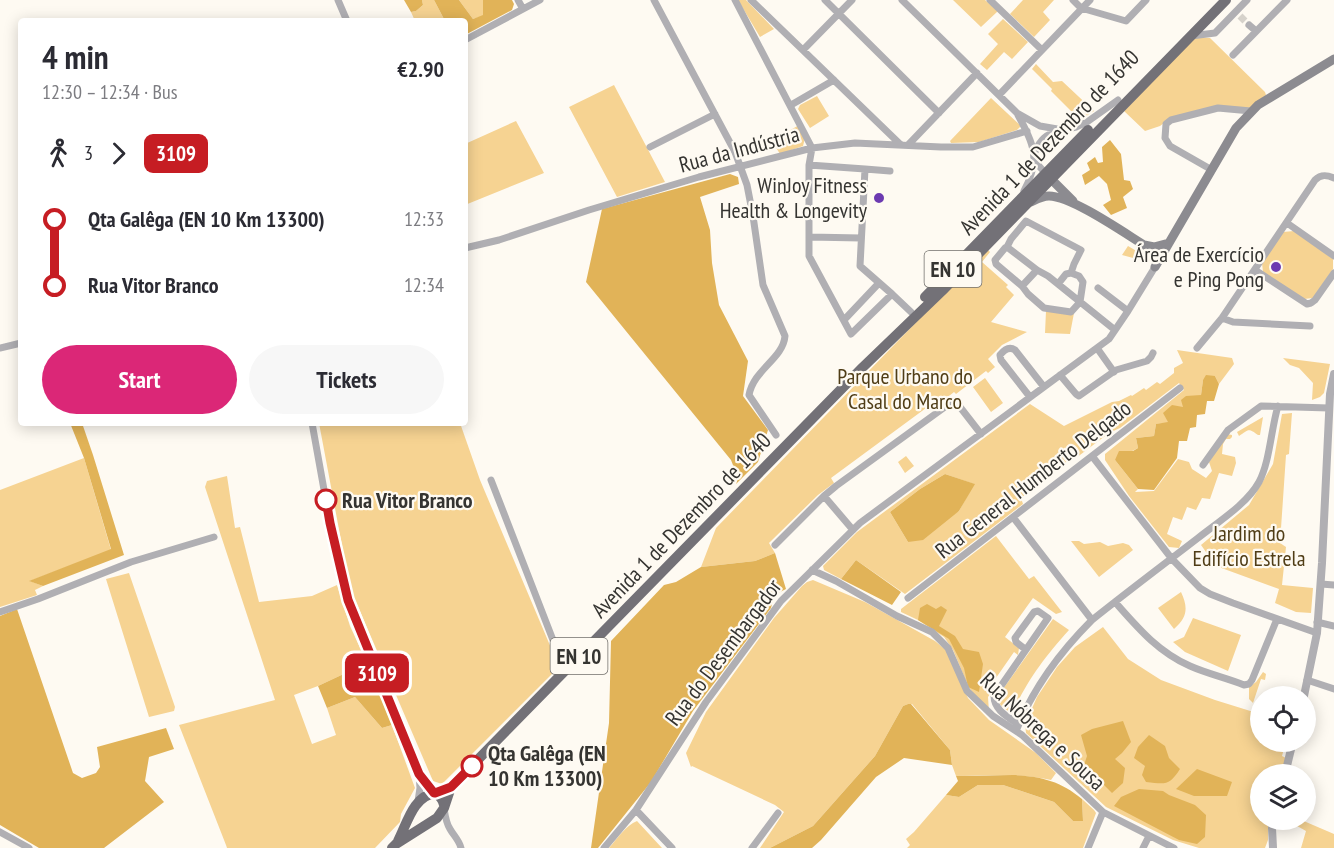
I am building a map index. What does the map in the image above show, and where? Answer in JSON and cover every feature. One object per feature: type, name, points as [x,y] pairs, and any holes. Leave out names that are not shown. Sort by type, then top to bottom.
[{"type":"main road","name":"Avenida 1 de Dezembro de 1640","points":[[1048,177],[1118,100],[1217,0]]},
{"type":"main road","name":"Avenida 1 de Dezembro de 1640","points":[[444,807],[451,787],[863,367],[942,291],[1048,177],[1226,0]]},
{"type":"main road","name":"Rua do Desembargador","points":[[1155,267],[1236,128],[1258,105],[1334,59]]},
{"type":"main road","points":[[1048,177],[1077,205]]},
{"type":"main road","points":[[1020,206],[1041,197],[1058,197],[1077,205],[1144,245],[1154,247],[1169,243]]},
{"type":"main road","name":"Avenida 1 de Dezembro de 1640","points":[[863,367],[911,312],[1020,206]]},
{"type":"main road","points":[[1144,245],[1153,256],[1155,267]]},
{"type":"main road","name":"Avenida 1 de Dezembro de 1640","points":[[434,793],[451,787]]},
{"type":"main road","points":[[434,793],[441,796],[444,807],[437,818],[394,846],[415,806],[428,794],[434,793]]},
{"type":"main road","points":[[415,806],[417,822],[421,825],[427,824]]},
{"type":"street","points":[[338,0],[346,18]]},
{"type":"street","points":[[518,0],[523,9]]},
{"type":"street","points":[[468,38],[540,0]]},
{"type":"street","points":[[654,0],[735,152],[747,185],[763,285],[785,336],[785,343],[781,350],[753,381],[749,395],[776,435]]},
{"type":"street","points":[[735,0],[812,148],[809,165],[809,256],[851,334],[892,294]]},
{"type":"street","points":[[751,0],[904,145],[977,74]]},
{"type":"street","points":[[825,0],[939,113]]},
{"type":"street","points":[[803,50],[852,0]]},
{"type":"street","points":[[902,0],[1017,113],[1040,126],[1063,130]]},
{"type":"street","points":[[990,0],[1042,50]]},
{"type":"street","points":[[1073,0],[1082,8],[1125,21],[1146,0]]},
{"type":"street","points":[[999,95],[1090,0]]},
{"type":"street","points":[[1191,36],[1215,33],[1238,14],[1248,0]]},
{"type":"street","points":[[1233,55],[1287,0]]},
{"type":"street","points":[[1249,25],[1256,32]]},
{"type":"street","points":[[791,105],[834,80]]},
{"type":"street","points":[[1020,206],[1038,143],[1046,135],[1087,122],[1118,100]]},
{"type":"street","points":[[1212,170],[1170,146],[1165,138],[1166,124],[1171,120],[1218,108],[1251,111]]},
{"type":"street","points":[[1017,113],[1032,141],[1039,166],[1048,177]]},
{"type":"street","points":[[650,147],[715,114]]},
{"type":"street","name":"Rua da Indústria","points":[[468,246],[499,240],[699,177],[812,148],[855,143],[973,147],[1027,131]]},
{"type":"street","points":[[809,165],[890,171]]},
{"type":"street","points":[[865,169],[860,266],[911,312]]},
{"type":"street","points":[[1197,348],[1222,318],[1317,177],[1327,175],[1334,178]]},
{"type":"street","points":[[1058,284],[1066,274],[1071,273],[1079,276],[1083,282],[1080,302],[1071,312],[1044,308],[995,261],[1026,221],[1081,250],[1071,273]]},
{"type":"street","points":[[1287,223],[1334,256]]},
{"type":"street","points":[[809,237],[861,238]]},
{"type":"street","points":[[1007,247],[1116,330]]},
{"type":"street","name":"Rua do Desembargador","points":[[604,848],[636,810],[706,702],[781,602],[860,523],[1109,339],[1155,267]]},
{"type":"street","points":[[1022,286],[1036,270]]},
{"type":"street","points":[[1255,270],[1307,304],[1315,300],[1334,273]]},
{"type":"street","points":[[844,320],[879,283]]},
{"type":"street","points":[[1098,288],[1128,311]]},
{"type":"street","points":[[1222,318],[1233,322],[1310,326]]},
{"type":"street","points":[[0,348],[18,344]]},
{"type":"street","points":[[1097,348],[1114,372]]},
{"type":"street","points":[[1030,397],[1001,360],[1000,355],[1007,349],[1015,350],[1044,387]]},
{"type":"street","points":[[1060,375],[1079,396],[1114,372],[1145,362],[1153,353]]},
{"type":"street","points":[[1306,686],[1317,633],[1331,439],[1329,408],[1334,374]]},
{"type":"street","name":"Rua General Humberto Delgado","points":[[908,598],[1180,388]]},
{"type":"street","points":[[775,544],[824,496],[949,404],[956,404],[960,407],[981,434]]},
{"type":"street","points":[[1203,465],[1228,430],[1261,406],[1329,408]]},
{"type":"street","points":[[1026,649],[1015,639],[1037,611],[1048,618],[993,698],[998,709],[1017,727],[1048,671],[1092,620],[1242,503],[1255,489],[1265,467],[1278,406]]},
{"type":"street","points":[[313,426],[330,523],[348,600],[419,774],[434,793]]},
{"type":"street","points":[[1092,456],[1172,559],[1195,584],[1208,593],[1317,633]]},
{"type":"street","points":[[491,480],[558,653],[571,665]]},
{"type":"street","points":[[824,496],[853,530]]},
{"type":"street","points":[[1013,517],[1092,620]]},
{"type":"street","points":[[0,612],[131,562],[214,537]]},
{"type":"street","name":"Rua Nóbrega e Sousa","points":[[812,570],[897,616],[932,632],[948,648],[967,691],[993,716],[1017,727],[1103,812],[1174,848]]},
{"type":"street","points":[[1321,584],[1334,585]]},
{"type":"street","points":[[1115,602],[1145,636],[1169,654],[1191,666],[1244,685],[1252,681],[1277,619]]},
{"type":"street","points":[[1317,621],[1334,626]]},
{"type":"street","points":[[1307,680],[1334,689]]},
{"type":"street","points":[[415,806],[420,788],[419,774]]},
{"type":"street","points":[[444,807],[445,819],[461,848]]},
{"type":"street","points":[[636,810],[672,848]]},
{"type":"street","points":[[1088,848],[1103,812]]},
{"type":"street","points":[[752,848],[778,813]]},
{"type":"street","points":[[427,824],[450,830]]},
{"type":"street","points":[[1272,830],[1273,848]]},
{"type":"street","points":[[0,832],[29,848]]},
{"type":"street","points":[[1143,848],[1149,836]]},
{"type":"green space","points":[[422,0],[434,0],[443,18],[414,18],[411,12],[423,5]]},
{"type":"green space","points":[[459,0],[483,0],[483,16],[473,19]]},
{"type":"green space","points":[[738,0],[746,0],[774,29],[760,37]]},
{"type":"green space","points":[[953,0],[985,0],[998,11],[981,27]]},
{"type":"green space","points":[[1023,0],[1054,0],[1043,12],[1050,20],[1034,37],[1010,14]]},
{"type":"green space","points":[[1003,19],[1028,42],[1012,59],[1004,52],[987,70],[980,64],[998,44],[988,34]]},
{"type":"green space","points":[[1195,37],[1210,38],[1266,95],[1248,109],[1218,105],[1169,119],[1160,126],[1145,131],[1124,111]]},
{"type":"green space","points":[[1036,64],[1053,82],[1062,81],[1094,111],[1080,120],[1032,69]]},
{"type":"green space","points":[[614,85],[665,182],[617,197],[569,107]]},
{"type":"green space","points":[[817,96],[829,116],[810,128],[798,109],[800,105]]},
{"type":"green space","points":[[991,98],[1021,126],[1017,130],[979,142],[951,143],[950,141]]},
{"type":"green space","points":[[516,121],[544,173],[468,204],[468,143]]},
{"type":"green space","points":[[799,125],[805,138],[803,146],[780,154],[772,141]]},
{"type":"green space","points":[[1294,231],[1333,259],[1333,269],[1313,298],[1304,299],[1263,272],[1262,263],[1283,232]]},
{"type":"green space","points":[[1128,246],[1150,259],[1148,262],[1122,255]]},
{"type":"green space","name":"Parque Urbano do Casal do Marco","points":[[988,250],[990,252],[982,262],[1008,285],[1006,287],[1014,295],[991,322],[1027,332],[1002,345],[988,359],[995,367],[988,373],[986,371],[956,394],[954,392],[944,400],[941,397],[831,478],[834,483],[818,495],[769,543],[775,553],[755,561],[701,567],[716,528]]},
{"type":"green space","points":[[1046,311],[1074,313],[1070,334],[1045,333]]},
{"type":"green space","points":[[1177,350],[1232,358],[1234,364],[1219,384],[1215,376],[1203,380],[1201,395],[1183,407],[1168,423],[1156,424],[1154,436],[1136,438],[1138,448],[1115,460],[1138,489],[1135,492],[1154,491],[1178,459],[1189,462],[1192,469],[1206,478],[1212,471],[1209,462],[1227,434],[1232,435],[1223,444],[1222,454],[1235,457],[1236,463],[1232,476],[1219,473],[1210,499],[1202,498],[1196,510],[1187,507],[1182,520],[1173,517],[1167,534],[1182,541],[1179,548],[1169,547],[1129,496],[1105,460],[1105,454],[1184,390],[1179,383],[1120,428],[1109,433],[1076,458],[1074,456],[1021,498],[1023,504],[905,594],[856,560],[841,579],[824,570],[823,566],[857,532],[1030,404],[1064,426],[1112,402],[1132,396],[1144,388],[1146,390],[1157,382],[1160,384],[1174,373],[1174,368],[1183,363]],"holes":[[[945,474],[974,484],[959,511],[908,542],[890,512],[920,489]]]},
{"type":"green space","points":[[1283,358],[1330,364],[1324,393],[1312,400],[1313,383],[1299,368],[1290,365]]},
{"type":"green space","points":[[985,378],[1003,403],[991,412],[973,387]]},
{"type":"green space","name":"Jardim do Edifício Estrela","points":[[1292,413],[1289,454],[1286,455],[1280,543],[1286,547],[1282,585],[1313,588],[1311,613],[1296,612],[1275,603],[1279,589],[1216,566],[1201,545],[1249,505],[1273,464],[1282,414]]},
{"type":"green space","points":[[1263,417],[1260,435],[1248,430],[1239,436],[1237,432]]},
{"type":"green space","points":[[320,426],[461,426],[480,480],[557,662],[556,670],[442,784],[433,781],[350,588]]},
{"type":"green space","points":[[906,456],[914,466],[905,473],[898,462]]},
{"type":"green space","points":[[84,458],[111,550],[30,581],[43,586],[35,590],[37,595],[0,607],[0,490]]},
{"type":"green space","points":[[227,476],[235,528],[240,527],[259,602],[312,596],[337,585],[350,626],[367,663],[294,695],[312,744],[336,735],[327,708],[355,697],[382,728],[392,725],[415,788],[401,814],[400,822],[375,848],[227,848],[179,725],[275,700],[205,487],[207,481]]},
{"type":"green space","points":[[996,536],[1029,579],[1034,576],[1062,612],[1056,614],[1033,598],[1005,637],[1019,648],[1018,655],[1014,652],[989,688],[992,691],[988,697],[989,712],[969,688],[953,650],[944,637],[901,612],[901,609]]},
{"type":"green space","points":[[1071,541],[1084,544],[1100,542],[1108,546],[1123,543],[1129,545],[1133,550],[1099,577]]},
{"type":"green space","points":[[129,573],[175,707],[174,711],[149,717],[106,579]]},
{"type":"green space","points":[[813,580],[865,602],[935,641],[946,650],[968,698],[989,720],[1036,753],[1056,773],[1051,780],[1015,775],[956,776],[950,750],[912,704],[908,704],[903,706],[875,756],[813,826],[770,848],[760,848],[784,812],[775,805],[691,767],[686,753],[706,712],[774,618],[802,586]]},
{"type":"green space","points":[[1181,592],[1185,602],[1185,612],[1182,620],[1174,629],[1158,608]]},
{"type":"green space","points":[[1193,618],[1241,635],[1228,671],[1185,652],[1173,642],[1184,637]]},
{"type":"green space","points":[[1053,619],[1069,630],[1027,685],[1015,707],[1020,710],[1007,710],[997,701],[998,696]]},
{"type":"green space","points":[[1103,627],[1128,659],[1161,680],[1250,711],[1250,752],[1283,752],[1282,756],[1286,758],[1284,764],[1250,764],[1250,830],[1268,830],[1265,848],[1199,848],[1173,840],[1106,807],[1026,733],[1025,724],[1037,697],[1057,667],[1075,647]]},
{"type":"green space","points":[[1263,672],[1266,674],[1265,680],[1261,679],[1259,686],[1250,686]]},
{"type":"green space","points":[[978,785],[1003,785],[1054,802],[1073,821],[1083,821],[1082,799],[1096,813],[1083,848],[907,848],[910,845],[906,839],[946,795],[959,797]]},
{"type":"green space","points":[[637,821],[662,848],[609,848],[625,829]]},
{"type":"green space","points":[[1316,826],[1334,834],[1334,848],[1301,848],[1306,831],[1304,830],[1316,830]]},
{"type":"shaded area","points":[[404,0],[422,0],[423,5],[411,12]]},
{"type":"shaded area","points":[[434,0],[459,0],[473,19],[483,15],[483,0],[512,0],[514,4],[512,10],[468,33],[468,18],[443,18]]},
{"type":"shaded area","points":[[1110,140],[1121,154],[1124,180],[1130,181],[1133,189],[1123,197],[1127,208],[1111,215],[1103,205],[1111,200],[1107,184],[1099,176],[1085,185],[1082,175],[1090,170],[1087,163],[1095,157],[1098,163],[1103,162],[1102,147]]},
{"type":"shaded area","points":[[730,174],[738,177],[739,184],[700,197],[710,230],[712,263],[719,305],[748,361],[743,396],[768,430],[758,462],[736,484],[738,478],[731,460],[586,282],[602,209]]},
{"type":"shaded area","points":[[1206,375],[1215,376],[1219,384],[1214,401],[1207,401],[1205,414],[1197,415],[1196,427],[1190,428],[1187,441],[1179,441],[1177,458],[1154,490],[1138,489],[1115,460],[1119,451],[1133,451],[1138,448],[1136,438],[1154,436],[1156,424],[1168,422],[1163,413],[1172,405],[1183,407],[1181,400],[1186,396],[1201,395]]},
{"type":"shaded area","points":[[71,426],[83,426],[124,555],[43,586],[29,581],[111,549],[84,458]]},
{"type":"shaded area","points":[[945,474],[975,484],[959,511],[923,540],[908,542],[890,512],[920,489]]},
{"type":"shaded area","points":[[775,553],[786,589],[774,595],[771,608],[693,711],[651,782],[598,848],[591,848],[609,723],[611,641],[664,585],[676,582],[701,567],[755,561]]},
{"type":"shaded area","points":[[856,560],[901,592],[892,605],[841,579]]},
{"type":"shaded area","points":[[927,604],[936,609],[941,606],[947,610],[939,626],[955,636],[963,649],[979,652],[983,664],[979,692],[968,687],[964,668],[949,639],[918,620],[920,608]]},
{"type":"shaded area","points":[[17,609],[73,773],[82,778],[96,773],[100,767],[97,747],[166,728],[174,749],[149,757],[145,781],[164,802],[104,848],[39,848],[0,825],[0,616]]},
{"type":"shaded area","points":[[367,663],[392,725],[382,728],[355,697],[327,708],[318,686]]},
{"type":"shaded area","points":[[911,704],[950,750],[952,765],[904,758],[876,777],[812,848],[770,848],[813,826],[875,756],[903,706]]},
{"type":"shaded area","points":[[1123,721],[1131,742],[1115,759],[1125,768],[1123,783],[1112,793],[1084,765],[1087,756],[1081,735],[1092,729]]},
{"type":"shaded area","points":[[1149,735],[1165,746],[1169,758],[1180,769],[1166,783],[1146,782],[1142,775],[1145,766],[1134,758],[1138,747]]},
{"type":"shaded area","points":[[1197,769],[1232,782],[1227,796],[1194,796],[1176,789]]},
{"type":"shaded area","points":[[1013,775],[1050,781],[1074,793],[1082,799],[1083,821],[1073,821],[1054,802],[1003,785],[978,785],[959,797],[946,795],[958,781],[956,776]]},
{"type":"shaded area","points":[[1139,789],[1163,791],[1195,805],[1206,815],[1205,837],[1197,844],[1179,840],[1114,806],[1121,797]]},
{"type":"tunnel","points":[[1240,16],[1249,25]]},
{"type":"bus line","name":"3109","points":[[326,500],[348,600],[419,774],[435,793],[451,787],[472,766]]},
{"type":"place","name":"WinJoy Fitness Health & Longevity","points":[[879,198]]},
{"type":"place","name":"Área de Exercício e Ping Pong","points":[[1276,267]]},
{"type":"place","name":"Rua Vitor Branco","points":[[326,500]]},
{"type":"place","name":"Qta Galêga (EN 10 Km 13300)","points":[[472,766]]}]
